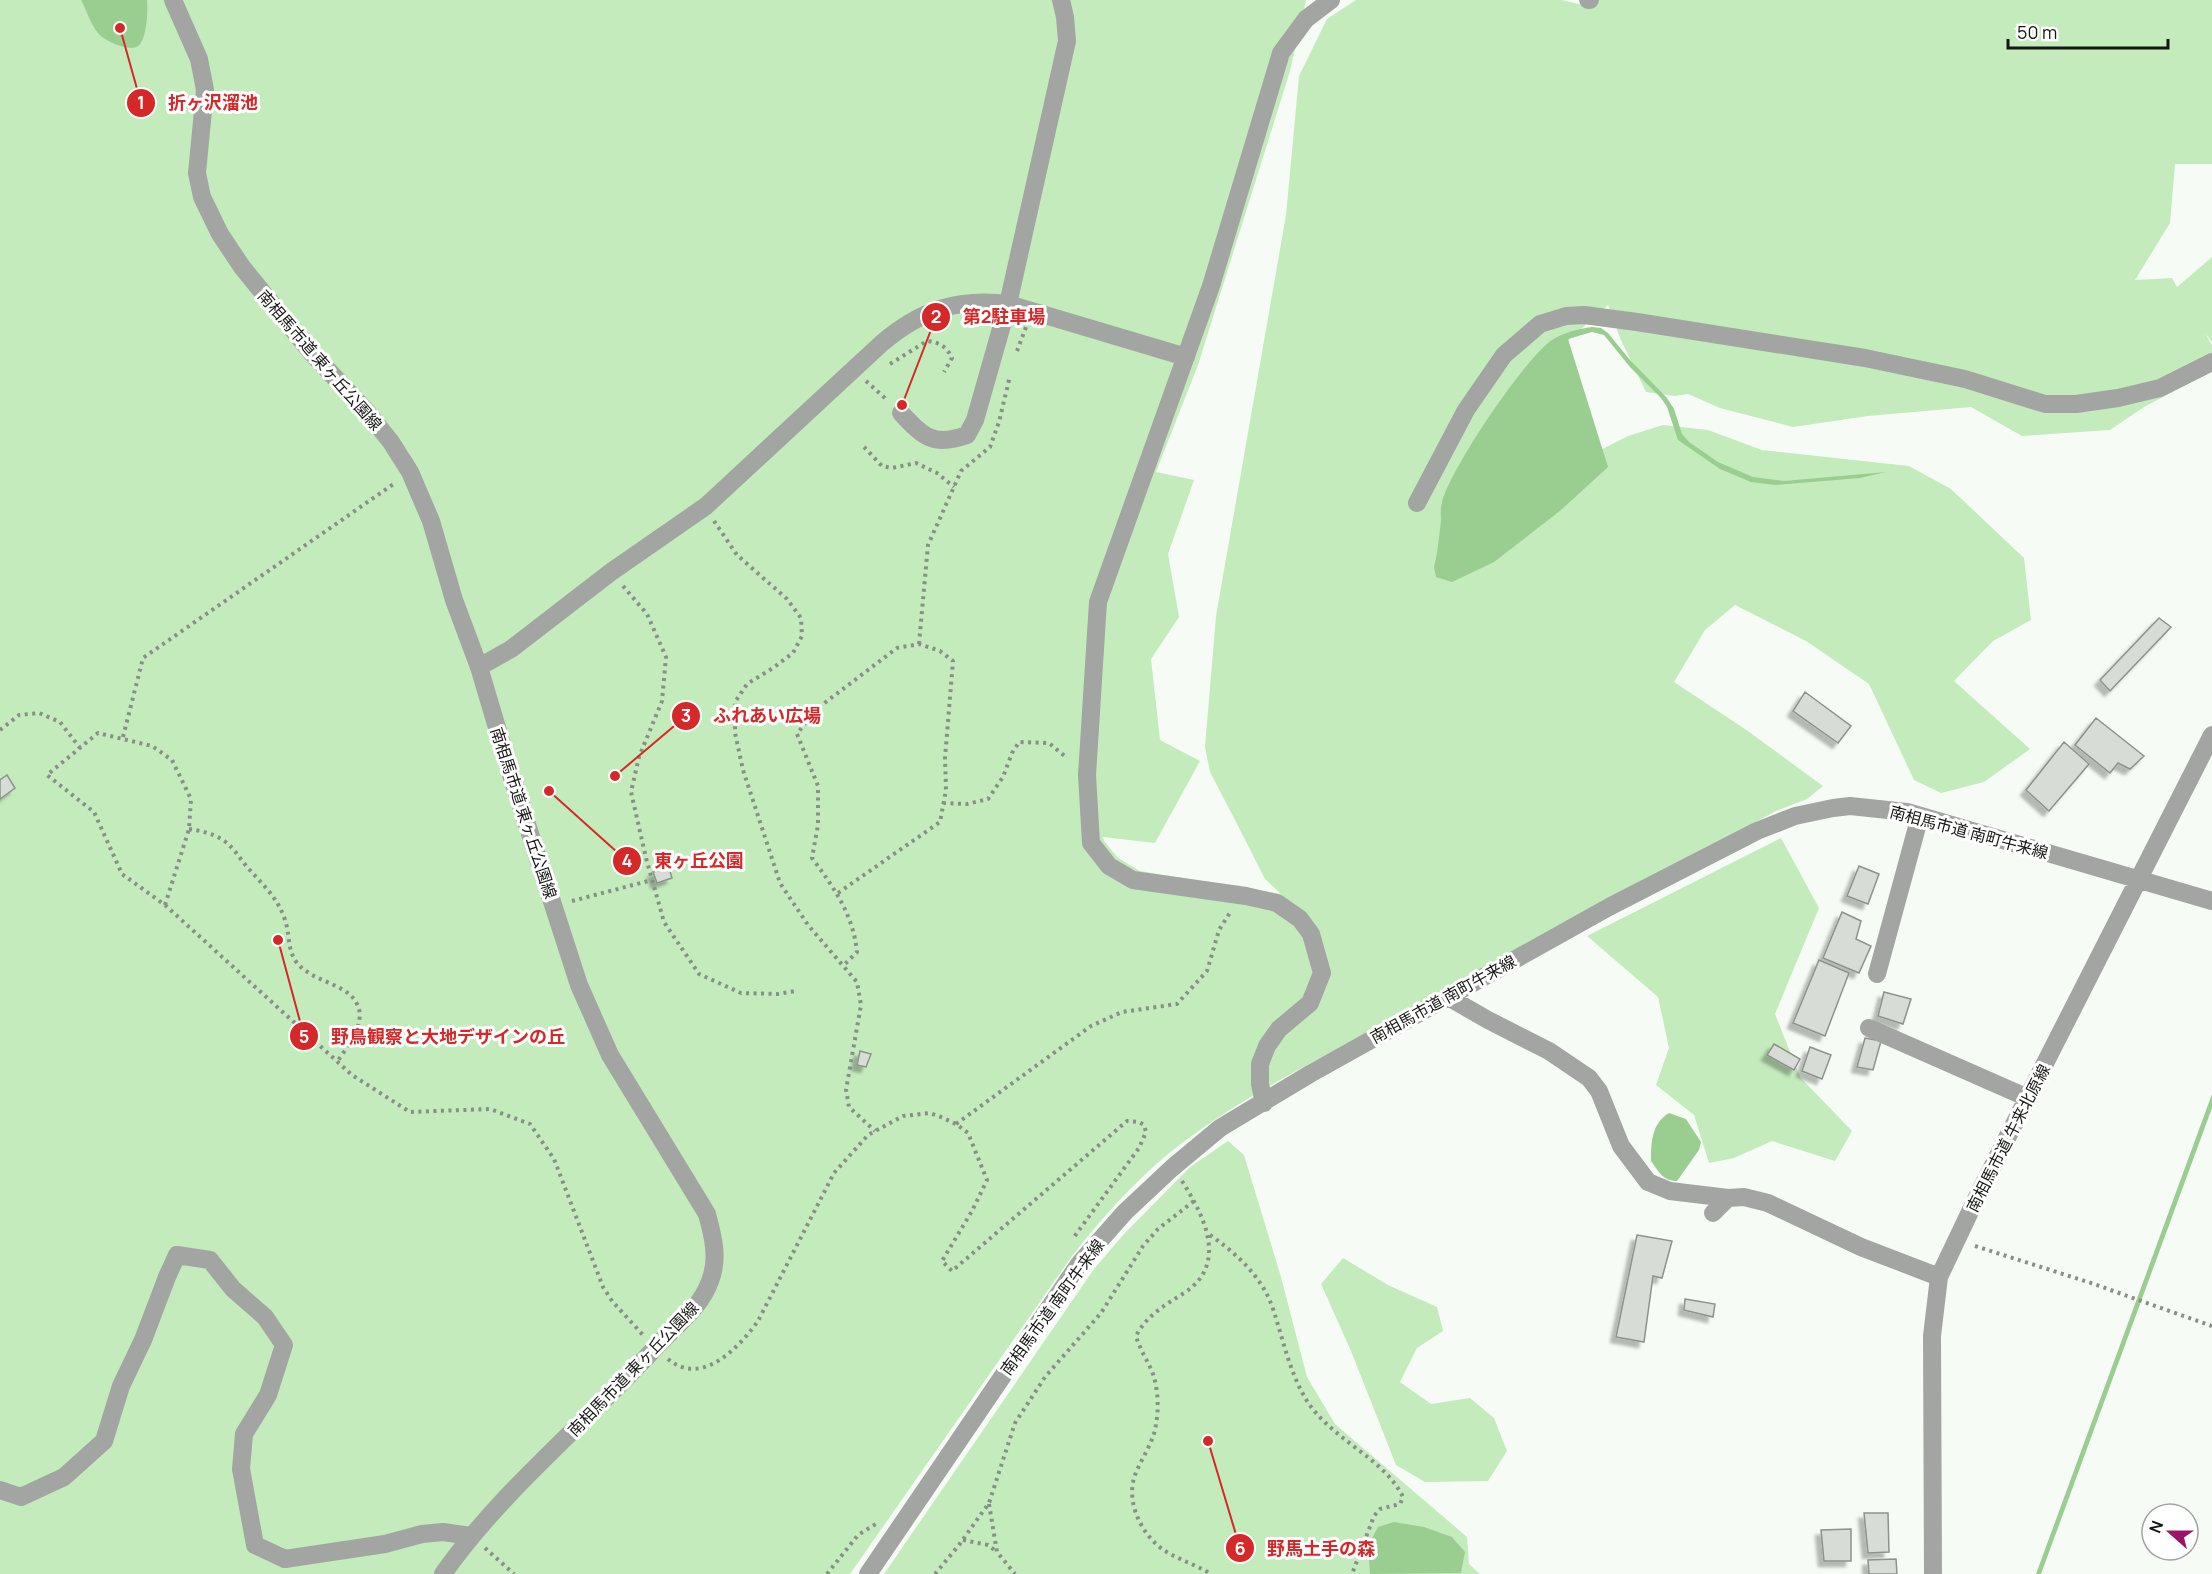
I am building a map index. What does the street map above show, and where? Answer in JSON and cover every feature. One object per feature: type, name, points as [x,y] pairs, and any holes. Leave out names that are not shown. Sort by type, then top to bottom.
[{"type":"street","name":"南相馬市道 東ヶ丘公園線","points":[[173,0],[199,59],[205,90],[198,173],[202,197],[220,234],[242,267],[310,352],[367,412],[391,442],[410,472],[432,522],[454,600],[479,667],[579,986],[601,1037],[643,1112],[707,1214],[713,1238],[714,1263],[711,1281],[702,1298],[646,1359],[489,1515],[443,1574]]},
{"type":"street","points":[[901,412],[928,438],[935,441],[954,440],[967,435],[980,405],[1008,304],[1067,41],[1061,0]]},
{"type":"street","points":[[1264,1103],[1260,1084],[1260,1064],[1267,1046],[1279,1029],[1310,1003],[1322,973],[1311,934],[1300,920],[1277,903],[1235,894],[1134,880],[1109,866],[1091,843],[1087,775],[1098,602],[1211,286],[1281,53],[1306,19],[1331,0]]},
{"type":"street","points":[[479,667],[510,649],[611,572],[706,506],[903,325],[927,313],[947,307],[988,302],[1008,304],[1032,309],[1186,357]]},
{"type":"street","points":[[1417,502],[1466,410],[1504,355],[1540,324],[1566,316],[1584,315],[1865,358],[1965,379],[2045,404],[2076,404],[2118,398],[2160,388],[2212,362]]},
{"type":"street","name":"南相馬市道 牛来北原線","points":[[1933,1574],[1932,1336],[1939,1278],[2212,735]]},
{"type":"street","name":"南相馬市道 南町牛来線","points":[[868,1574],[1079,1264],[1117,1220],[1172,1168],[1220,1128],[1310,1074],[1609,907],[1757,831],[1786,819],[1814,812],[1850,806],[1880,808],[1920,816],[2212,901]]},
{"type":"street","points":[[1877,974],[1920,816]]},
{"type":"street","points":[[1448,997],[1470,1011],[1549,1051],[1589,1078],[1599,1092],[1621,1146],[1648,1182],[1670,1191],[1728,1198],[1744,1197],[1768,1203],[1861,1247],[1939,1278]]},
{"type":"street","points":[[1869,1028],[2028,1098]]},
{"type":"street","points":[[1713,1213],[1728,1198]]},
{"type":"street","points":[[0,1490],[21,1497],[64,1477],[104,1441],[121,1386],[143,1340],[166,1277],[177,1255],[210,1260],[233,1289],[265,1317],[284,1345],[268,1395],[244,1434],[241,1469],[255,1545],[285,1559],[385,1545],[422,1534],[443,1532],[471,1536]]},
{"type":"path","points":[[1014,360],[1032,309]]},
{"type":"path","points":[[884,370],[927,341],[938,342],[952,358],[944,372]]},
{"type":"path","points":[[919,644],[928,545],[962,471],[990,447],[999,422],[1011,371]]},
{"type":"path","points":[[860,388],[875,376]]},
{"type":"path","points":[[864,447],[882,466],[892,468],[916,463],[937,473],[954,487]]},
{"type":"path","points":[[123,738],[143,658],[410,472]]},
{"type":"path","points":[[706,506],[737,555],[787,599],[801,618],[802,636],[793,653],[773,669],[747,684],[735,702],[735,733],[743,770],[780,883],[808,925],[857,982],[861,1005],[846,1090],[849,1107],[875,1131]]},
{"type":"path","points":[[611,572],[647,614],[666,657],[662,701],[639,757],[631,792],[664,922],[699,974],[741,993],[778,994],[795,991]]},
{"type":"path","points":[[838,892],[940,822],[953,661],[940,651],[919,644],[897,648],[814,711],[797,734],[818,786],[818,825],[812,858],[838,892],[855,932],[857,952],[843,966]]},
{"type":"path","points":[[0,730],[19,715],[39,713],[60,722],[80,748]]},
{"type":"path","points":[[165,904],[189,829],[191,799],[172,760],[152,746],[98,733],[47,775],[94,813],[122,874],[165,904],[352,1076],[410,1112],[490,1109],[530,1124],[554,1159],[603,1287],[623,1314],[678,1367],[689,1370],[702,1369],[717,1361],[749,1334],[758,1322],[834,1173],[868,1136],[903,1116],[930,1113],[956,1124],[968,1133],[987,1180],[972,1211],[942,1261],[952,1271],[1127,1121],[1144,1125],[1146,1132],[1139,1148],[1073,1238]]},
{"type":"path","points":[[943,803],[967,804],[988,799],[1003,777],[1012,753],[1020,742],[1049,743],[1066,755],[1071,770],[1087,775]]},
{"type":"path","points":[[189,829],[216,836],[228,844],[276,898],[286,922],[287,941],[296,962],[312,977],[348,992],[358,1005],[360,1020],[354,1035],[337,1062]]},
{"type":"path","points":[[555,910],[572,901],[652,880]]},
{"type":"path","points":[[956,1124],[1091,1026],[1122,1012],[1178,1004],[1207,970],[1219,930],[1232,910],[1235,894]]},
{"type":"path","points":[[1172,1168],[1194,1200],[1209,1234],[1208,1254],[1202,1274],[1186,1292],[1150,1316],[1141,1325],[1136,1336],[1153,1375],[1157,1408],[1156,1426],[1134,1476],[1131,1490],[1133,1506],[1139,1520],[1155,1543],[1210,1574]]},
{"type":"path","points":[[935,1574],[989,1503],[1015,1423],[1045,1377],[1101,1313],[1143,1246],[1158,1229],[1194,1200]]},
{"type":"path","points":[[1209,1234],[1228,1247],[1254,1274],[1263,1288],[1297,1382],[1319,1417],[1335,1433],[1385,1473],[1399,1488],[1403,1497],[1400,1504],[1380,1509],[1374,1516],[1352,1574]]},
{"type":"path","points":[[1957,1239],[2212,1326]]},
{"type":"path","points":[[989,1503],[997,1552]]},
{"type":"path","points":[[827,1574],[858,1535],[879,1522],[884,1514]]},
{"type":"path","points":[[471,1536],[514,1574]]},
{"type":"path","points":[[963,1540],[988,1545],[997,1552],[1015,1574]]},
{"type":"shaded area","points":[[0,0],[1306,0],[1290,71],[1198,365],[1156,472],[1194,480],[1168,554],[1179,617],[1151,659],[1160,740],[1200,761],[1155,843],[1103,837],[1118,858],[1140,871],[1281,894],[1265,879],[1210,772],[1205,747],[1216,616],[1286,215],[1299,76],[1327,19],[1356,0],[1562,0],[1591,7],[1594,0],[2212,0],[2212,164],[2175,164],[2170,223],[2135,280],[2172,278],[2177,287],[2212,257],[2212,342],[2205,333],[2212,345],[2212,371],[2144,407],[2110,430],[2022,436],[1971,407],[1868,416],[1793,427],[1720,408],[1688,394],[1675,396],[1646,392],[1620,338],[1608,305],[1551,356],[1579,461],[1628,436],[1663,425],[1708,430],[1762,450],[1909,466],[1951,489],[2024,558],[2031,620],[1993,641],[1954,681],[2030,749],[1984,782],[1941,793],[1914,780],[1869,684],[1806,641],[1735,605],[1705,630],[1674,682],[1745,729],[1823,786],[1807,799],[1776,811],[1438,997],[1265,1088],[1199,1130],[1168,1154],[1117,1202],[1072,1256],[850,1574],[0,1574]]},
{"type":"shaded area","points":[[81,0],[147,0],[146,24],[141,43],[130,48],[114,44],[102,37],[98,34]]},
{"type":"shaded area","points":[[1592,327],[1601,328],[1608,333],[1630,360],[1667,398],[1674,409],[1682,434],[1689,442],[1718,462],[1753,477],[1784,481],[1886,472],[1860,478],[1775,485],[1751,482],[1720,469],[1678,440],[1667,407],[1661,398],[1630,367],[1604,335],[1592,332],[1568,339],[1608,467],[1561,510],[1494,562],[1452,582],[1436,577],[1434,567],[1439,539],[1441,505],[1458,467],[1473,442],[1507,391],[1540,351],[1561,335]]},
{"type":"shaded area","points":[[1781,838],[1819,908],[1775,1014],[1800,1077],[1852,1131],[1835,1161],[1772,1141],[1734,1158],[1709,1163],[1694,1115],[1656,1085],[1669,1048],[1658,997],[1587,936]]},
{"type":"shaded area","points":[[2212,1094],[2212,1108],[2041,1574],[2036,1574]]},
{"type":"shaded area","points":[[1669,1113],[1686,1119],[1701,1142],[1699,1150],[1677,1181],[1665,1178],[1651,1161],[1652,1140],[1656,1128],[1663,1117]]},
{"type":"shaded area","points":[[1228,1141],[1244,1155],[1281,1277],[1307,1377],[1335,1424],[1467,1537],[1469,1564],[1480,1574],[884,1574],[1094,1269],[1124,1234],[1190,1167]]},
{"type":"shaded area","points":[[1343,1258],[1388,1285],[1437,1307],[1443,1331],[1417,1348],[1400,1382],[1431,1404],[1470,1398],[1494,1418],[1507,1451],[1488,1481],[1425,1482],[1396,1465],[1351,1351],[1321,1284]]},
{"type":"shaded area","points":[[1394,1522],[1424,1527],[1452,1537],[1465,1552],[1461,1573],[1370,1574],[1368,1546],[1378,1527]]},
{"type":"building","points":[[2159,618],[2171,627],[2110,691],[2100,680]]},
{"type":"building","points":[[1805,692],[1851,726],[1838,743],[1793,711]]},
{"type":"building","points":[[2096,718],[2144,756],[2130,769],[2118,763],[2110,773],[2075,745]]},
{"type":"building","points":[[2064,742],[2089,764],[2049,811],[2026,790]]},
{"type":"building","points":[[7,775],[15,788],[0,799],[0,780]]},
{"type":"building","points":[[1859,866],[1879,874],[1868,904],[1847,896]]},
{"type":"building","points":[[669,868],[672,878],[657,883],[653,872]]},
{"type":"building","points":[[1842,912],[1861,921],[1856,939],[1871,946],[1859,973],[1823,958]]},
{"type":"building","points":[[1819,960],[1849,973],[1825,1036],[1793,1023]]},
{"type":"building","points":[[1884,992],[1911,999],[1903,1024],[1878,1016]]},
{"type":"building","points":[[1865,1038],[1881,1041],[1873,1070],[1857,1067]]},
{"type":"building","points":[[1774,1044],[1800,1059],[1794,1070],[1767,1055]]},
{"type":"building","points":[[1810,1047],[1831,1055],[1822,1079],[1802,1071]]},
{"type":"building","points":[[860,1051],[871,1054],[866,1067],[857,1065]]},
{"type":"building","points":[[1637,1235],[1672,1241],[1662,1278],[1653,1276],[1644,1342],[1616,1337]]},
{"type":"building","points":[[1685,1299],[1715,1304],[1713,1317],[1684,1310]]},
{"type":"building","points":[[1864,1513],[1888,1513],[1889,1552],[1868,1553]]},
{"type":"building","points":[[1851,1529],[1851,1561],[1824,1561],[1821,1530]]},
{"type":"building","points":[[1896,1559],[1897,1574],[1869,1574],[1868,1560]]},
{"type":"place","name":"折ヶ沢溜池","points":[[120,28]]},
{"type":"place","name":"第2駐車場","points":[[902,405]]},
{"type":"place","name":"ふれあい広場","points":[[615,776]]},
{"type":"place","name":"東ヶ丘公園","points":[[549,791]]},
{"type":"place","name":"野鳥観察と大地デザインの丘","points":[[278,940]]},
{"type":"place","name":"野馬土手の森","points":[[1208,1441]]}]
